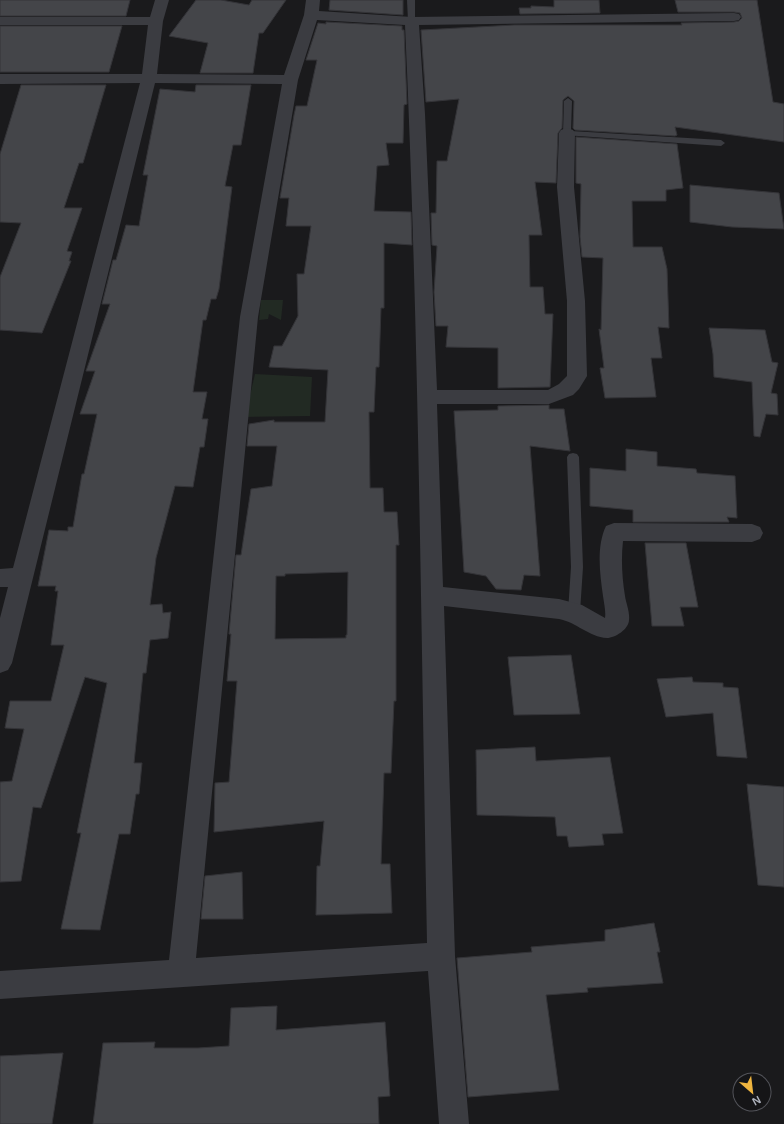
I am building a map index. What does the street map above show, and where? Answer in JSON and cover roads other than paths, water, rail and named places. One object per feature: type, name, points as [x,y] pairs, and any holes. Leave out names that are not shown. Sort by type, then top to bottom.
[{"type":"street","points":[[0,663],[149,78],[156,21],[162,0]]},
{"type":"street","points":[[180,974],[249,317],[290,80],[312,7],[411,11],[734,17]]},
{"type":"street","points":[[411,11],[417,114],[427,397],[441,956],[454,1124]]},
{"type":"street","points":[[0,21],[156,21]]},
{"type":"street","points":[[0,79],[149,78],[290,80]]},
{"type":"street","points":[[427,397],[549,397],[560,393],[572,385],[578,376],[574,276],[567,205],[567,133]]},
{"type":"street","points":[[432,595],[559,608],[574,612],[597,626],[608,628],[618,621],[611,560],[611,540],[614,532],[752,533]]},
{"type":"street","points":[[0,578],[22,577]]},
{"type":"street","points":[[0,985],[441,956]]},
{"type":"lane","points":[[568,101],[567,133],[721,143]]},
{"type":"lane","points":[[573,457],[577,567],[574,612]]}]
